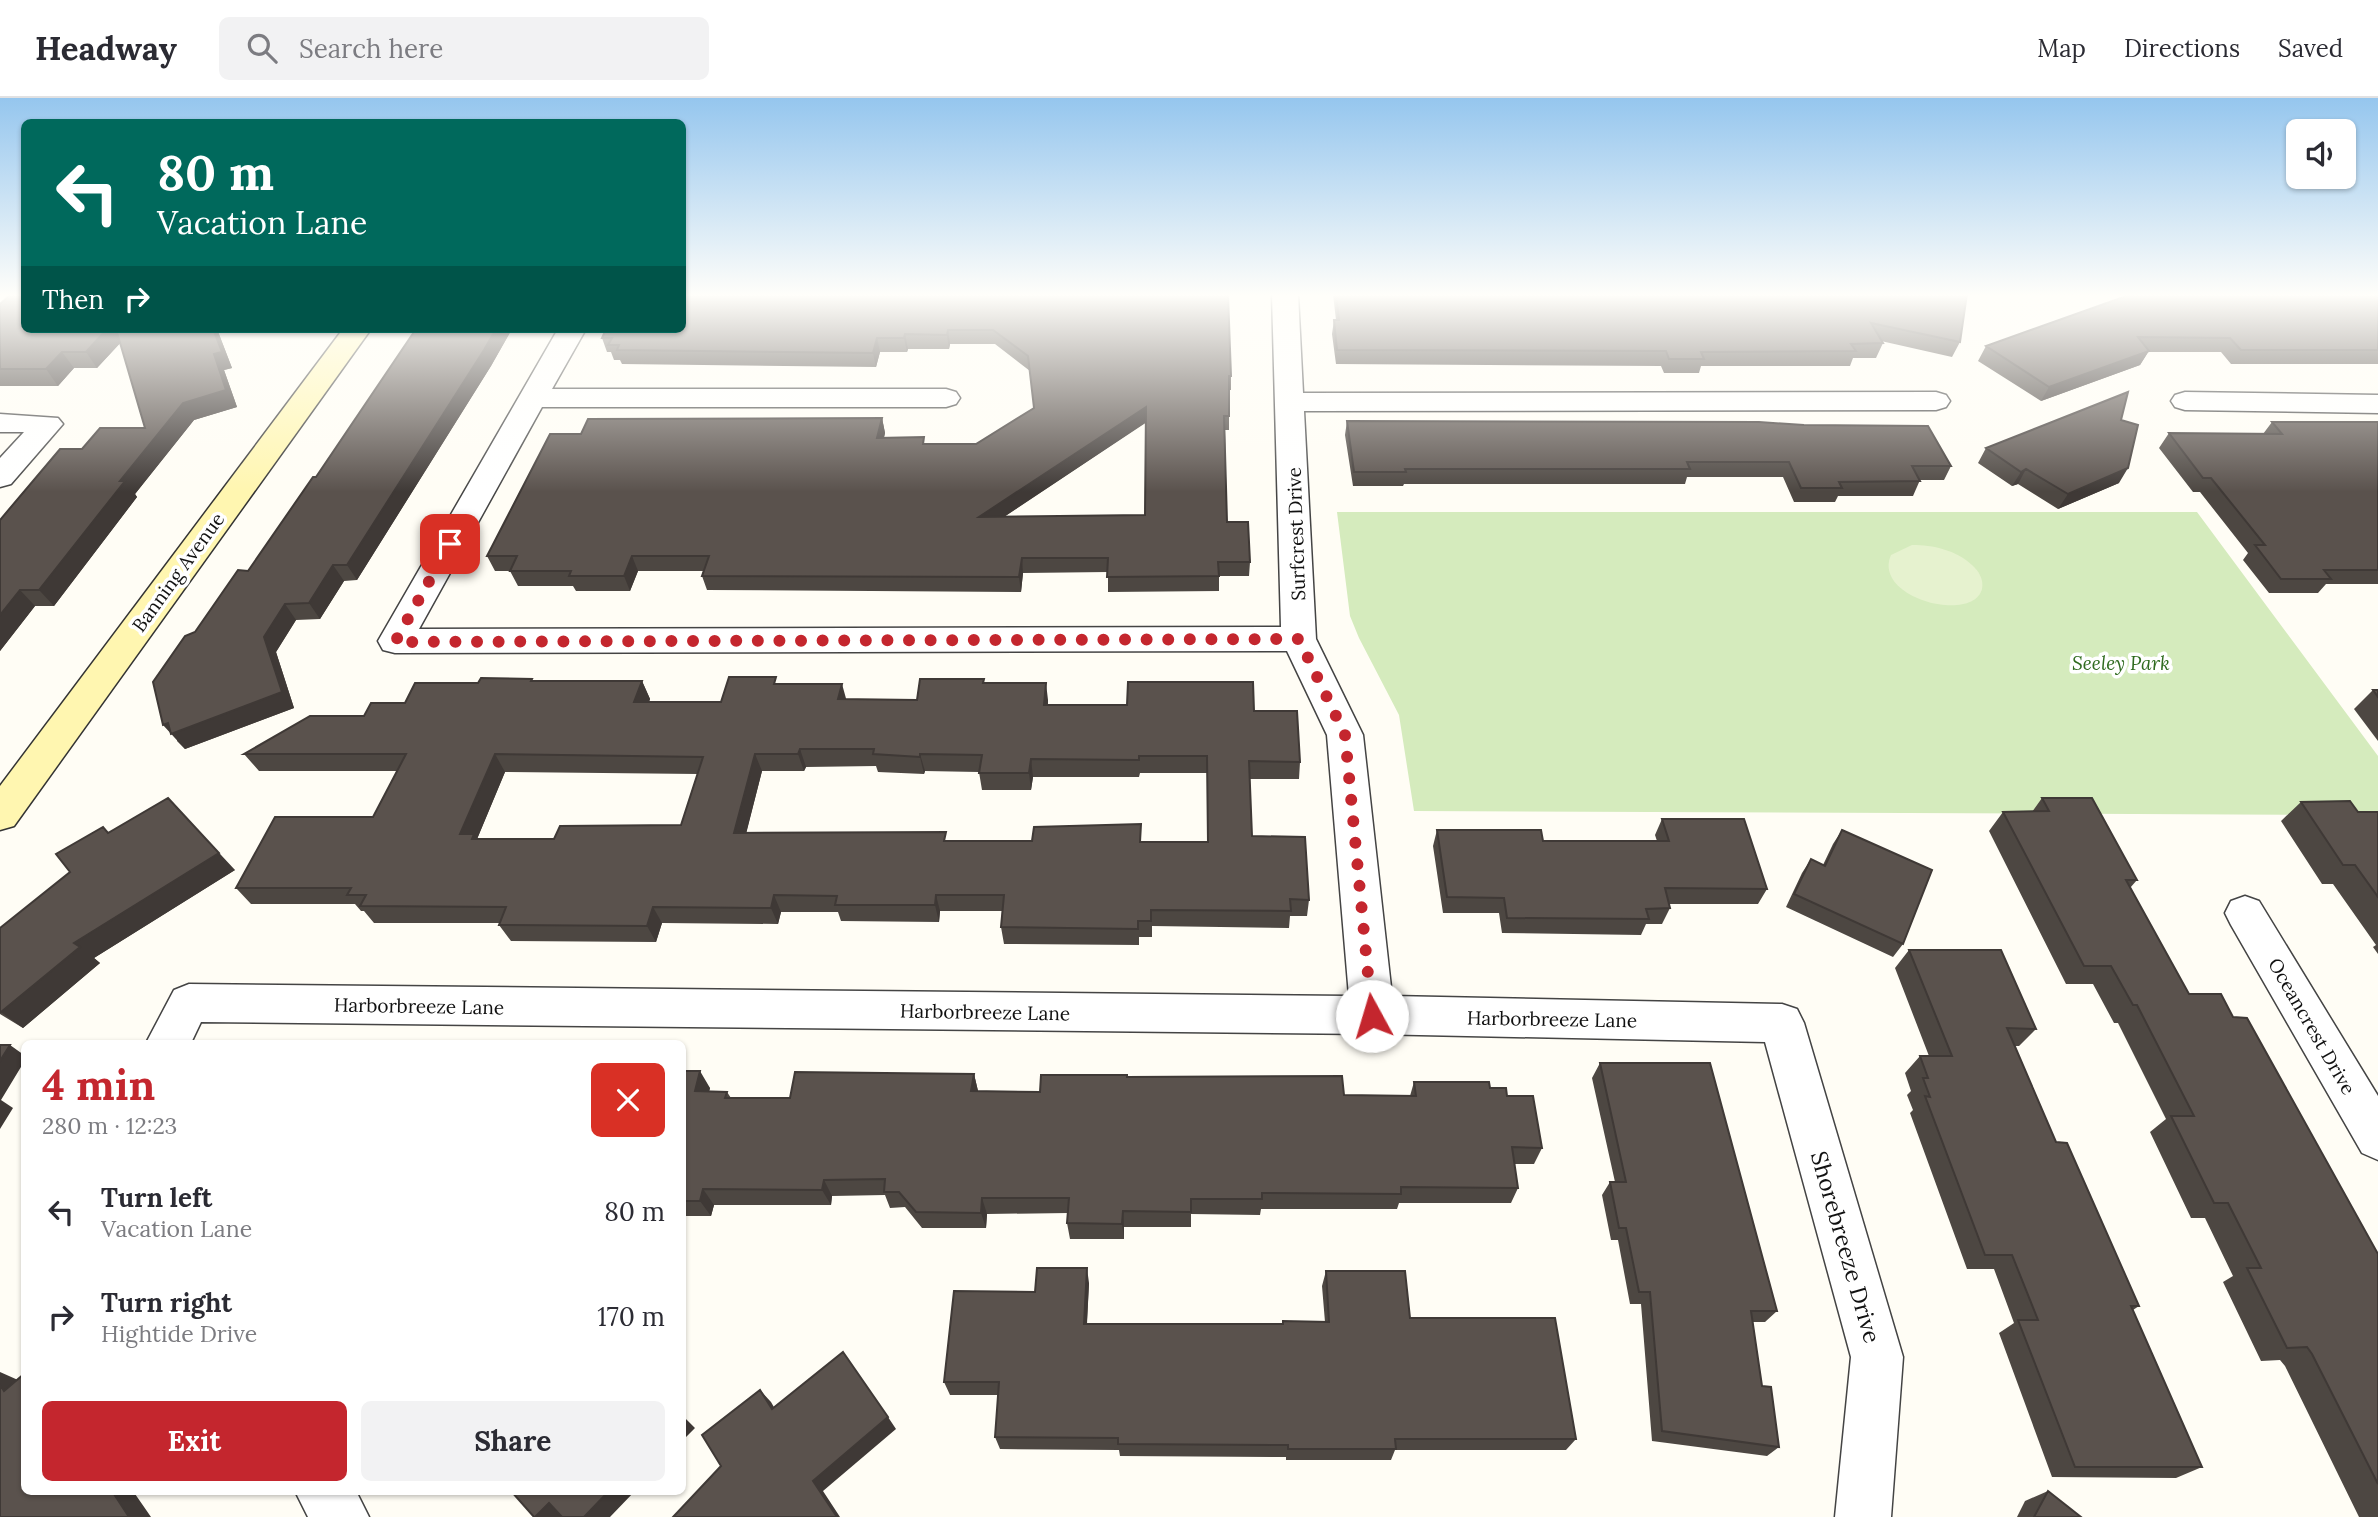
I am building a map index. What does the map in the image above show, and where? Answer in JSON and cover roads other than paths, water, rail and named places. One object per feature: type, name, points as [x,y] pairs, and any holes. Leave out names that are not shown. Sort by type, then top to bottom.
[{"type":"street","name":"Banning Avenue","points":[[0,815],[334,360]]},
{"type":"street","points":[[554,360],[395,642],[1299,639]]},
{"type":"street","name":"Surfcrest Drive","points":[[1288,360],[1299,639],[1345,735],[1372,1016]]},
{"type":"street","points":[[533,398],[946,398]]},
{"type":"street","points":[[1291,402],[1936,401]]},
{"type":"street","points":[[2185,401],[2378,404]]},
{"type":"street","points":[[0,423],[48,424],[0,477]]},
{"type":"street","name":"Oceancrest Drive","points":[[2245,913],[2378,1138]]},
{"type":"street","name":"Harborbreeze Lane","points":[[170,1040],[189,1003],[1782,1023]]},
{"type":"street","name":"Shorebreeze Drive","points":[[1782,1023],[1877,1357],[1863,1517]]},
{"type":"street","points":[[325,1495],[341,1517]]},
{"type":"park label","name":"Seeley Park","points":[[2121,663]]}]
